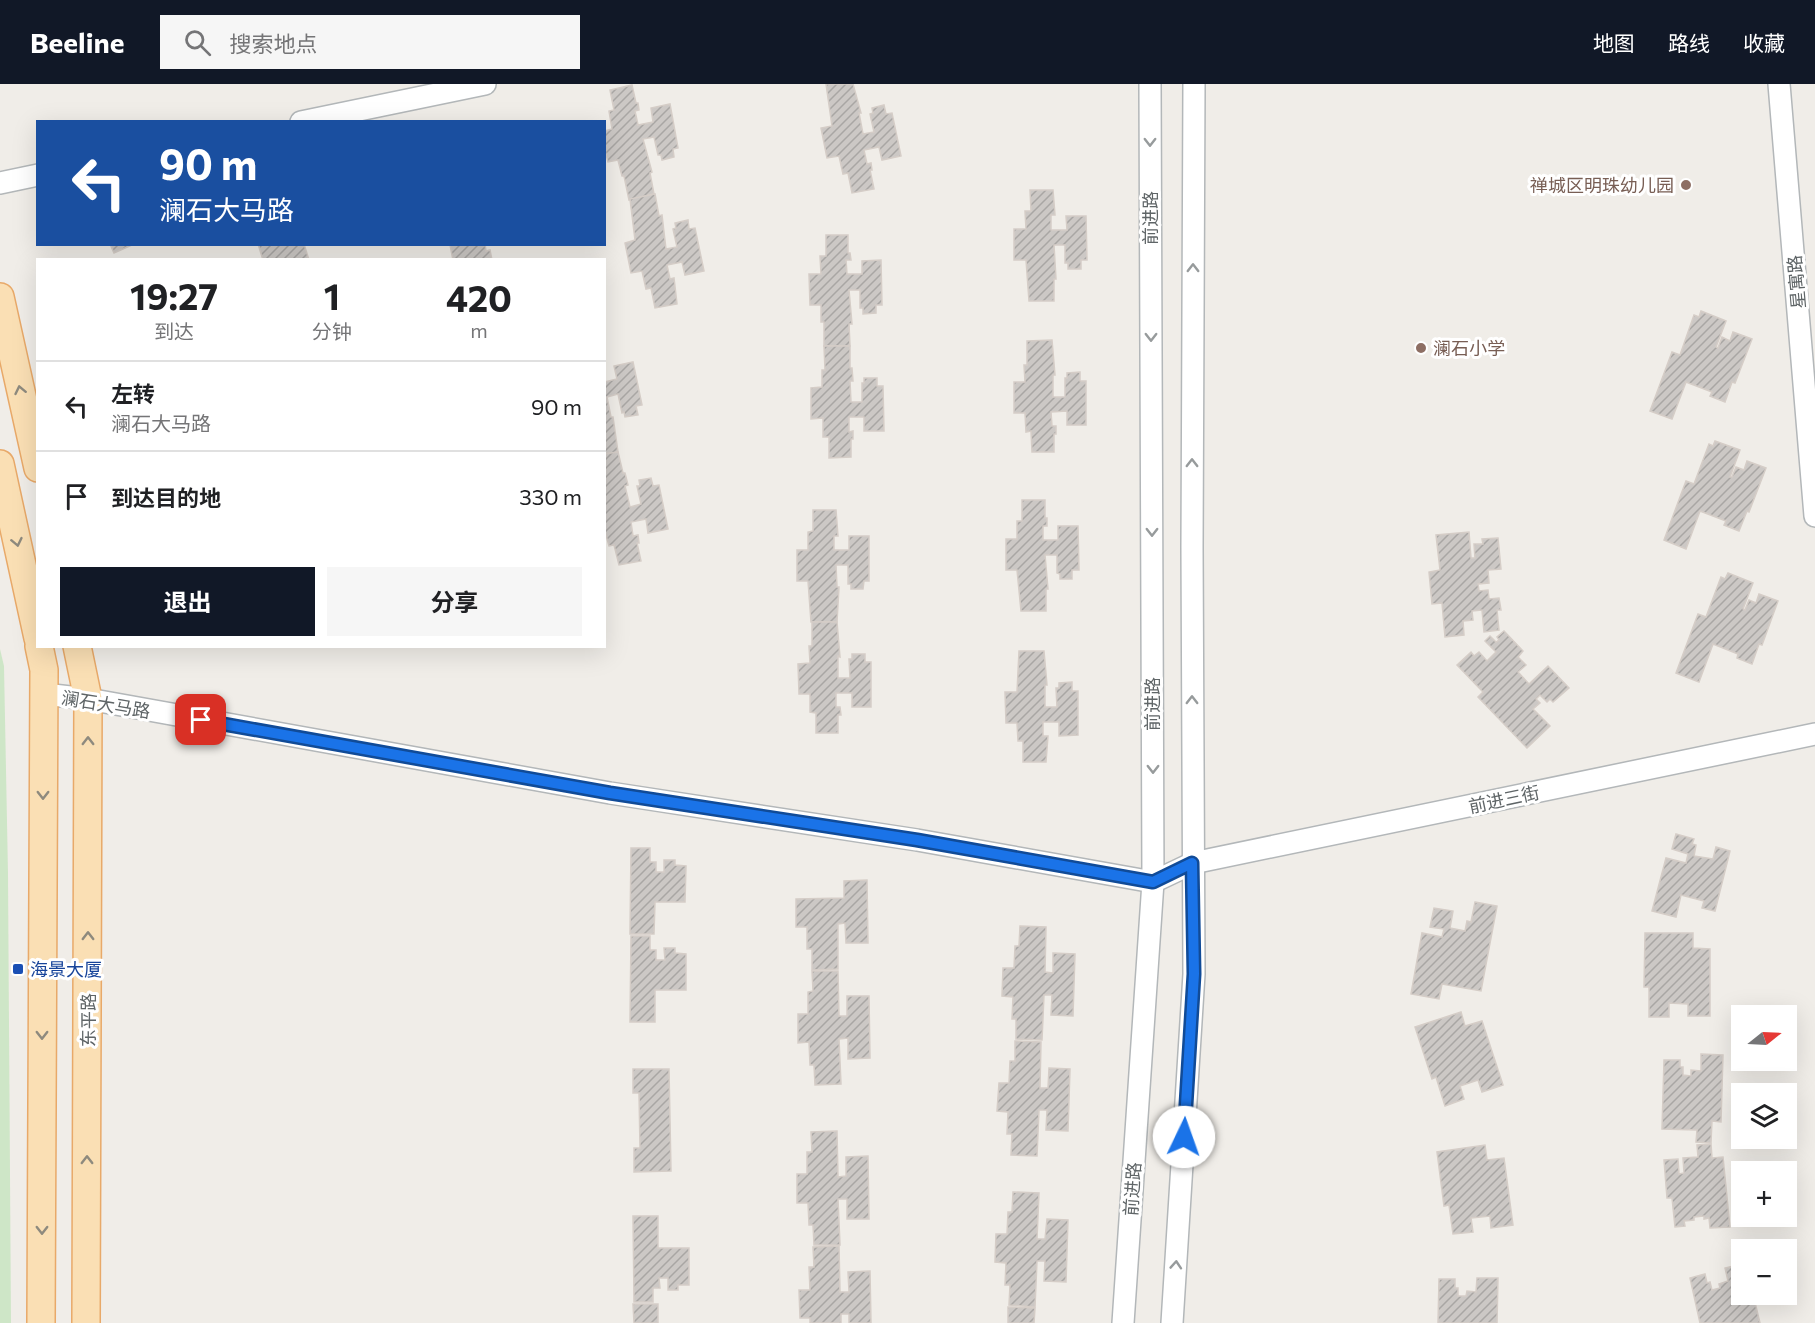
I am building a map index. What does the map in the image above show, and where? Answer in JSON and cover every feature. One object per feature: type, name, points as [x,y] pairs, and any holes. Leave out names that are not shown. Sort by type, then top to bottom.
[{"type":"main road","points":[[0,297],[36,459]]},
{"type":"main road","points":[[0,464],[36,629]]},
{"type":"main road","points":[[39,648],[44,670],[41,1323]]},
{"type":"main road","name":"东平路","points":[[77,648],[88,699],[86,1323]]},
{"type":"street","points":[[311,120],[485,84]]},
{"type":"street","name":"前进路","points":[[1123,1323],[1153,882],[1150,84]]},
{"type":"street","points":[[1172,1323],[1194,974],[1192,536],[1194,84]]},
{"type":"street","name":"星寓路","points":[[1779,84],[1815,516]]},
{"type":"street","points":[[0,183],[36,175]]},
{"type":"street","name":"澜石大马路","points":[[44,694],[88,699],[610,793],[917,840],[1153,882]]},
{"type":"street","name":"前进三街","points":[[1192,863],[1815,734]]},
{"type":"street","points":[[1153,882],[1192,863]]},
{"type":"green space","points":[[0,649],[4,666],[8,873],[11,1323],[0,1323]]},
{"type":"building","points":[[826,84],[853,84],[861,113],[859,113],[863,134],[874,132],[870,114],[873,113],[872,108],[884,105],[886,114],[892,113],[901,156],[882,160],[879,147],[864,150],[867,164],[871,163],[874,189],[852,193],[848,173],[843,174],[839,156],[827,158],[821,128],[832,126]]},
{"type":"building","points":[[632,85],[636,103],[638,103],[639,110],[635,111],[638,125],[653,122],[651,108],[670,104],[678,148],[673,149],[674,157],[662,160],[661,155],[658,155],[654,137],[643,139],[652,172],[650,173],[654,194],[629,200],[618,160],[608,162],[606,130],[612,129],[609,111],[614,110],[610,90]]},
{"type":"building","points":[[1030,190],[1053,190],[1055,215],[1051,215],[1051,230],[1067,230],[1066,216],[1086,216],[1087,260],[1081,260],[1081,269],[1068,269],[1068,263],[1065,263],[1065,245],[1054,245],[1056,279],[1054,279],[1054,301],[1029,301],[1026,260],[1014,260],[1014,229],[1026,229],[1025,211],[1031,211]]},
{"type":"building","points":[[655,194],[659,216],[662,215],[666,249],[677,247],[673,229],[676,228],[675,223],[688,220],[689,229],[695,228],[704,271],[685,275],[682,262],[667,265],[670,279],[674,278],[677,304],[655,308],[651,288],[646,289],[642,271],[631,273],[625,243],[635,240],[630,199]]},
{"type":"building","points":[[826,235],[848,235],[848,253],[850,253],[851,260],[846,260],[847,274],[862,274],[862,261],[881,260],[882,305],[876,305],[876,313],[863,314],[863,308],[860,308],[860,290],[849,290],[852,324],[849,324],[850,346],[824,346],[821,305],[810,305],[809,274],[821,274],[820,256],[826,256]]},
{"type":"building","points":[[111,246],[130,246],[114,253]]},
{"type":"building","points":[[259,246],[305,246],[308,258],[262,258]]},
{"type":"building","points":[[450,246],[485,246],[486,251],[490,250],[492,258],[453,258]]},
{"type":"building","points":[[1701,311],[1726,321],[1716,347],[1718,348],[1722,337],[1730,341],[1733,332],[1752,339],[1735,383],[1732,382],[1725,402],[1710,396],[1712,392],[1686,382],[1672,419],[1650,411],[1672,352],[1680,355],[1694,315],[1699,317]]},
{"type":"building","points":[[1052,340],[1055,375],[1053,375],[1053,397],[1065,397],[1067,373],[1080,372],[1080,381],[1086,381],[1086,425],[1067,425],[1067,411],[1051,412],[1052,426],[1056,426],[1054,452],[1032,452],[1031,431],[1026,432],[1025,413],[1014,413],[1014,382],[1025,382],[1024,365],[1027,365],[1027,341]]},
{"type":"building","points":[[824,346],[850,346],[850,368],[852,368],[853,381],[850,381],[851,402],[862,402],[864,378],[877,378],[877,386],[883,386],[884,431],[864,431],[864,417],[849,417],[849,432],[853,431],[851,457],[829,458],[829,437],[823,437],[823,418],[811,419],[811,388],[822,387],[822,370],[825,370]]},
{"type":"building","points":[[633,362],[642,405],[636,406],[638,415],[625,417],[618,394],[607,397],[611,417],[613,417],[618,452],[606,454],[606,382],[617,379],[614,366]]},
{"type":"building","points":[[1715,441],[1740,450],[1730,477],[1736,467],[1744,470],[1747,461],[1766,468],[1739,531],[1724,525],[1726,521],[1700,511],[1686,549],[1664,540],[1686,481],[1694,484],[1709,444],[1713,446]]},
{"type":"building","points":[[618,452],[628,485],[625,486],[630,507],[641,504],[637,486],[640,486],[639,480],[651,478],[653,486],[659,485],[668,529],[648,533],[646,519],[631,522],[633,536],[638,535],[639,543],[637,543],[641,561],[619,565],[614,545],[609,546],[606,535],[606,454]]},
{"type":"building","points":[[1022,500],[1045,500],[1047,526],[1043,526],[1043,540],[1058,540],[1058,526],[1078,526],[1079,570],[1072,570],[1072,579],[1060,579],[1060,574],[1057,573],[1057,555],[1045,555],[1048,589],[1046,589],[1046,611],[1021,611],[1017,570],[1006,570],[1006,539],[1017,539],[1017,521],[1022,521]]},
{"type":"building","points":[[813,510],[836,510],[838,536],[834,536],[834,550],[849,550],[849,536],[869,536],[869,581],[864,581],[863,589],[851,589],[851,584],[848,584],[848,565],[836,565],[837,587],[839,587],[837,622],[811,622],[808,581],[797,581],[797,550],[808,550],[808,532],[813,531]]},
{"type":"building","points":[[1469,532],[1471,558],[1475,558],[1474,544],[1483,544],[1482,539],[1498,538],[1501,569],[1488,570],[1489,583],[1478,584],[1479,591],[1488,590],[1489,599],[1499,598],[1501,610],[1497,610],[1499,630],[1484,632],[1482,610],[1472,611],[1473,620],[1463,621],[1464,635],[1445,637],[1442,603],[1432,604],[1429,572],[1440,570],[1436,535]]},
{"type":"building","points":[[1728,573],[1753,583],[1743,609],[1745,610],[1749,600],[1756,603],[1759,594],[1778,601],[1762,645],[1759,644],[1752,664],[1737,658],[1738,654],[1713,644],[1699,682],[1676,673],[1698,614],[1706,617],[1721,577],[1725,579]]},
{"type":"building","points":[[812,622],[837,622],[840,657],[838,656],[838,678],[850,678],[849,659],[852,659],[852,654],[865,654],[865,662],[871,662],[871,707],[852,707],[852,693],[836,693],[836,707],[840,707],[841,715],[838,715],[838,733],[816,733],[816,713],[810,712],[810,694],[799,694],[798,664],[810,663],[809,646],[812,646]]},
{"type":"building","points":[[1504,631],[1523,651],[1518,657],[1526,665],[1518,672],[1529,684],[1548,666],[1569,688],[1553,702],[1550,699],[1547,702],[1540,695],[1536,699],[1540,703],[1533,709],[1550,726],[1527,748],[1478,697],[1483,692],[1457,665],[1471,652],[1474,656],[1479,652],[1487,661],[1496,652],[1485,641],[1490,636],[1496,642],[1499,640],[1497,637]]},
{"type":"building","points":[[1019,651],[1044,651],[1047,685],[1045,685],[1045,707],[1057,707],[1056,688],[1059,688],[1059,683],[1072,682],[1072,691],[1078,691],[1078,735],[1059,736],[1059,722],[1043,722],[1043,736],[1048,736],[1046,762],[1023,762],[1023,741],[1018,741],[1017,723],[1006,723],[1005,692],[1017,692]]},
{"type":"building","points":[[1676,834],[1694,839],[1692,844],[1696,845],[1694,856],[1713,859],[1716,847],[1730,851],[1715,911],[1702,908],[1704,901],[1681,895],[1676,917],[1652,911],[1666,858],[1686,863],[1688,854],[1672,849]]},
{"type":"building","points":[[631,848],[650,848],[650,862],[656,862],[656,872],[664,872],[664,860],[675,860],[675,865],[686,866],[685,902],[655,902],[654,934],[630,934]]},
{"type":"building","points":[[867,880],[868,943],[846,943],[845,923],[838,924],[838,969],[812,970],[812,949],[807,949],[807,927],[796,927],[796,899],[844,898],[844,881]]},
{"type":"building","points":[[1475,902],[1497,906],[1481,991],[1442,984],[1439,999],[1411,994],[1422,933],[1442,937],[1444,929],[1430,927],[1434,908],[1453,911],[1450,928],[1465,931],[1467,921],[1471,922]]},
{"type":"building","points":[[1020,926],[1046,927],[1045,972],[1053,973],[1053,953],[1075,954],[1073,1016],[1051,1015],[1052,995],[1044,995],[1042,1040],[1016,1039],[1016,1019],[1012,1019],[1013,997],[1002,996],[1003,968],[1014,968],[1015,946],[1019,946]]},
{"type":"building","points":[[1645,933],[1693,933],[1693,948],[1710,949],[1710,1016],[1688,1016],[1688,1004],[1669,1003],[1669,1017],[1649,1017],[1649,987],[1644,987]]},
{"type":"building","points":[[631,936],[650,936],[650,950],[656,950],[656,960],[665,960],[664,948],[675,948],[675,953],[686,954],[686,990],[655,990],[655,1022],[630,1022]]},
{"type":"building","points":[[812,971],[838,971],[839,1016],[847,1016],[847,996],[869,996],[870,1058],[848,1059],[848,1038],[839,1039],[841,1084],[815,1085],[814,1065],[810,1065],[809,1042],[798,1043],[798,1014],[808,1014],[808,992],[813,991]]},
{"type":"building","points":[[1461,1012],[1465,1026],[1482,1021],[1503,1085],[1482,1092],[1478,1080],[1460,1086],[1464,1099],[1445,1106],[1436,1077],[1432,1079],[1415,1027]]},
{"type":"building","points":[[1015,1041],[1041,1042],[1040,1088],[1048,1088],[1049,1068],[1070,1069],[1068,1131],[1046,1130],[1047,1110],[1039,1110],[1037,1156],[1011,1155],[1012,1134],[1007,1134],[1008,1112],[997,1111],[999,1083],[1009,1083],[1010,1061],[1015,1061]]},
{"type":"building","points":[[1701,1054],[1723,1055],[1721,1122],[1712,1121],[1711,1143],[1696,1142],[1697,1130],[1662,1129],[1664,1060],[1680,1060],[1683,1075],[1691,1076],[1691,1070],[1701,1071]]},
{"type":"building","points":[[633,1069],[669,1069],[671,1171],[634,1172],[634,1148],[640,1148],[639,1093],[633,1093]]},
{"type":"building","points":[[837,1131],[838,1177],[846,1176],[846,1157],[868,1156],[869,1219],[847,1219],[847,1199],[838,1199],[840,1245],[814,1245],[813,1225],[809,1225],[808,1203],[797,1203],[797,1174],[807,1174],[807,1152],[812,1152],[811,1132]]},
{"type":"building","points":[[1711,1144],[1712,1158],[1723,1157],[1730,1227],[1710,1228],[1709,1218],[1704,1219],[1704,1216],[1684,1221],[1685,1226],[1675,1227],[1672,1198],[1667,1198],[1664,1160],[1678,1159],[1679,1174],[1684,1173],[1683,1158],[1698,1157],[1697,1145]]},
{"type":"building","points":[[1485,1145],[1487,1160],[1504,1158],[1513,1225],[1491,1228],[1490,1216],[1471,1218],[1473,1232],[1453,1234],[1449,1205],[1444,1206],[1437,1152]]},
{"type":"building","points":[[1013,1192],[1039,1193],[1037,1239],[1045,1239],[1047,1219],[1068,1220],[1066,1282],[1044,1281],[1045,1261],[1037,1261],[1035,1307],[1009,1305],[1010,1285],[1005,1285],[1006,1263],[995,1262],[996,1234],[1007,1234],[1008,1212],[1012,1212]]},
{"type":"building","points":[[633,1216],[658,1216],[658,1248],[689,1248],[689,1285],[678,1285],[678,1290],[668,1290],[668,1278],[659,1278],[660,1288],[653,1288],[653,1302],[634,1302]]},
{"type":"building","points":[[839,1246],[840,1292],[849,1292],[848,1272],[870,1271],[871,1323],[849,1323],[849,1314],[841,1314],[841,1323],[810,1323],[810,1318],[800,1318],[799,1290],[810,1290],[809,1267],[814,1267],[813,1247]]},
{"type":"building","points":[[1731,1267],[1731,1305],[1756,1305],[1760,1323],[1700,1323],[1690,1278],[1705,1274],[1712,1290],[1720,1288],[1719,1284],[1728,1281],[1725,1268]]},
{"type":"building","points":[[1477,1278],[1498,1278],[1497,1323],[1438,1323],[1439,1279],[1455,1279],[1458,1296],[1466,1296],[1467,1291],[1476,1292]]},
{"type":"building","points":[[633,1304],[658,1304],[658,1323],[634,1323]]},
{"type":"building","points":[[1008,1307],[1035,1308],[1034,1323],[1008,1323]]},
{"type":"place","name":"禅城区明珠幼儿园","points":[[1686,185]]},
{"type":"place","name":"澜石小学","points":[[1421,348]]},
{"type":"place","name":"海景大厦","points":[[18,969]]},
{"type":"route","points":[[201,720],[610,793],[917,840],[1153,882],[1192,863],[1194,974],[1184,1137]]}]
